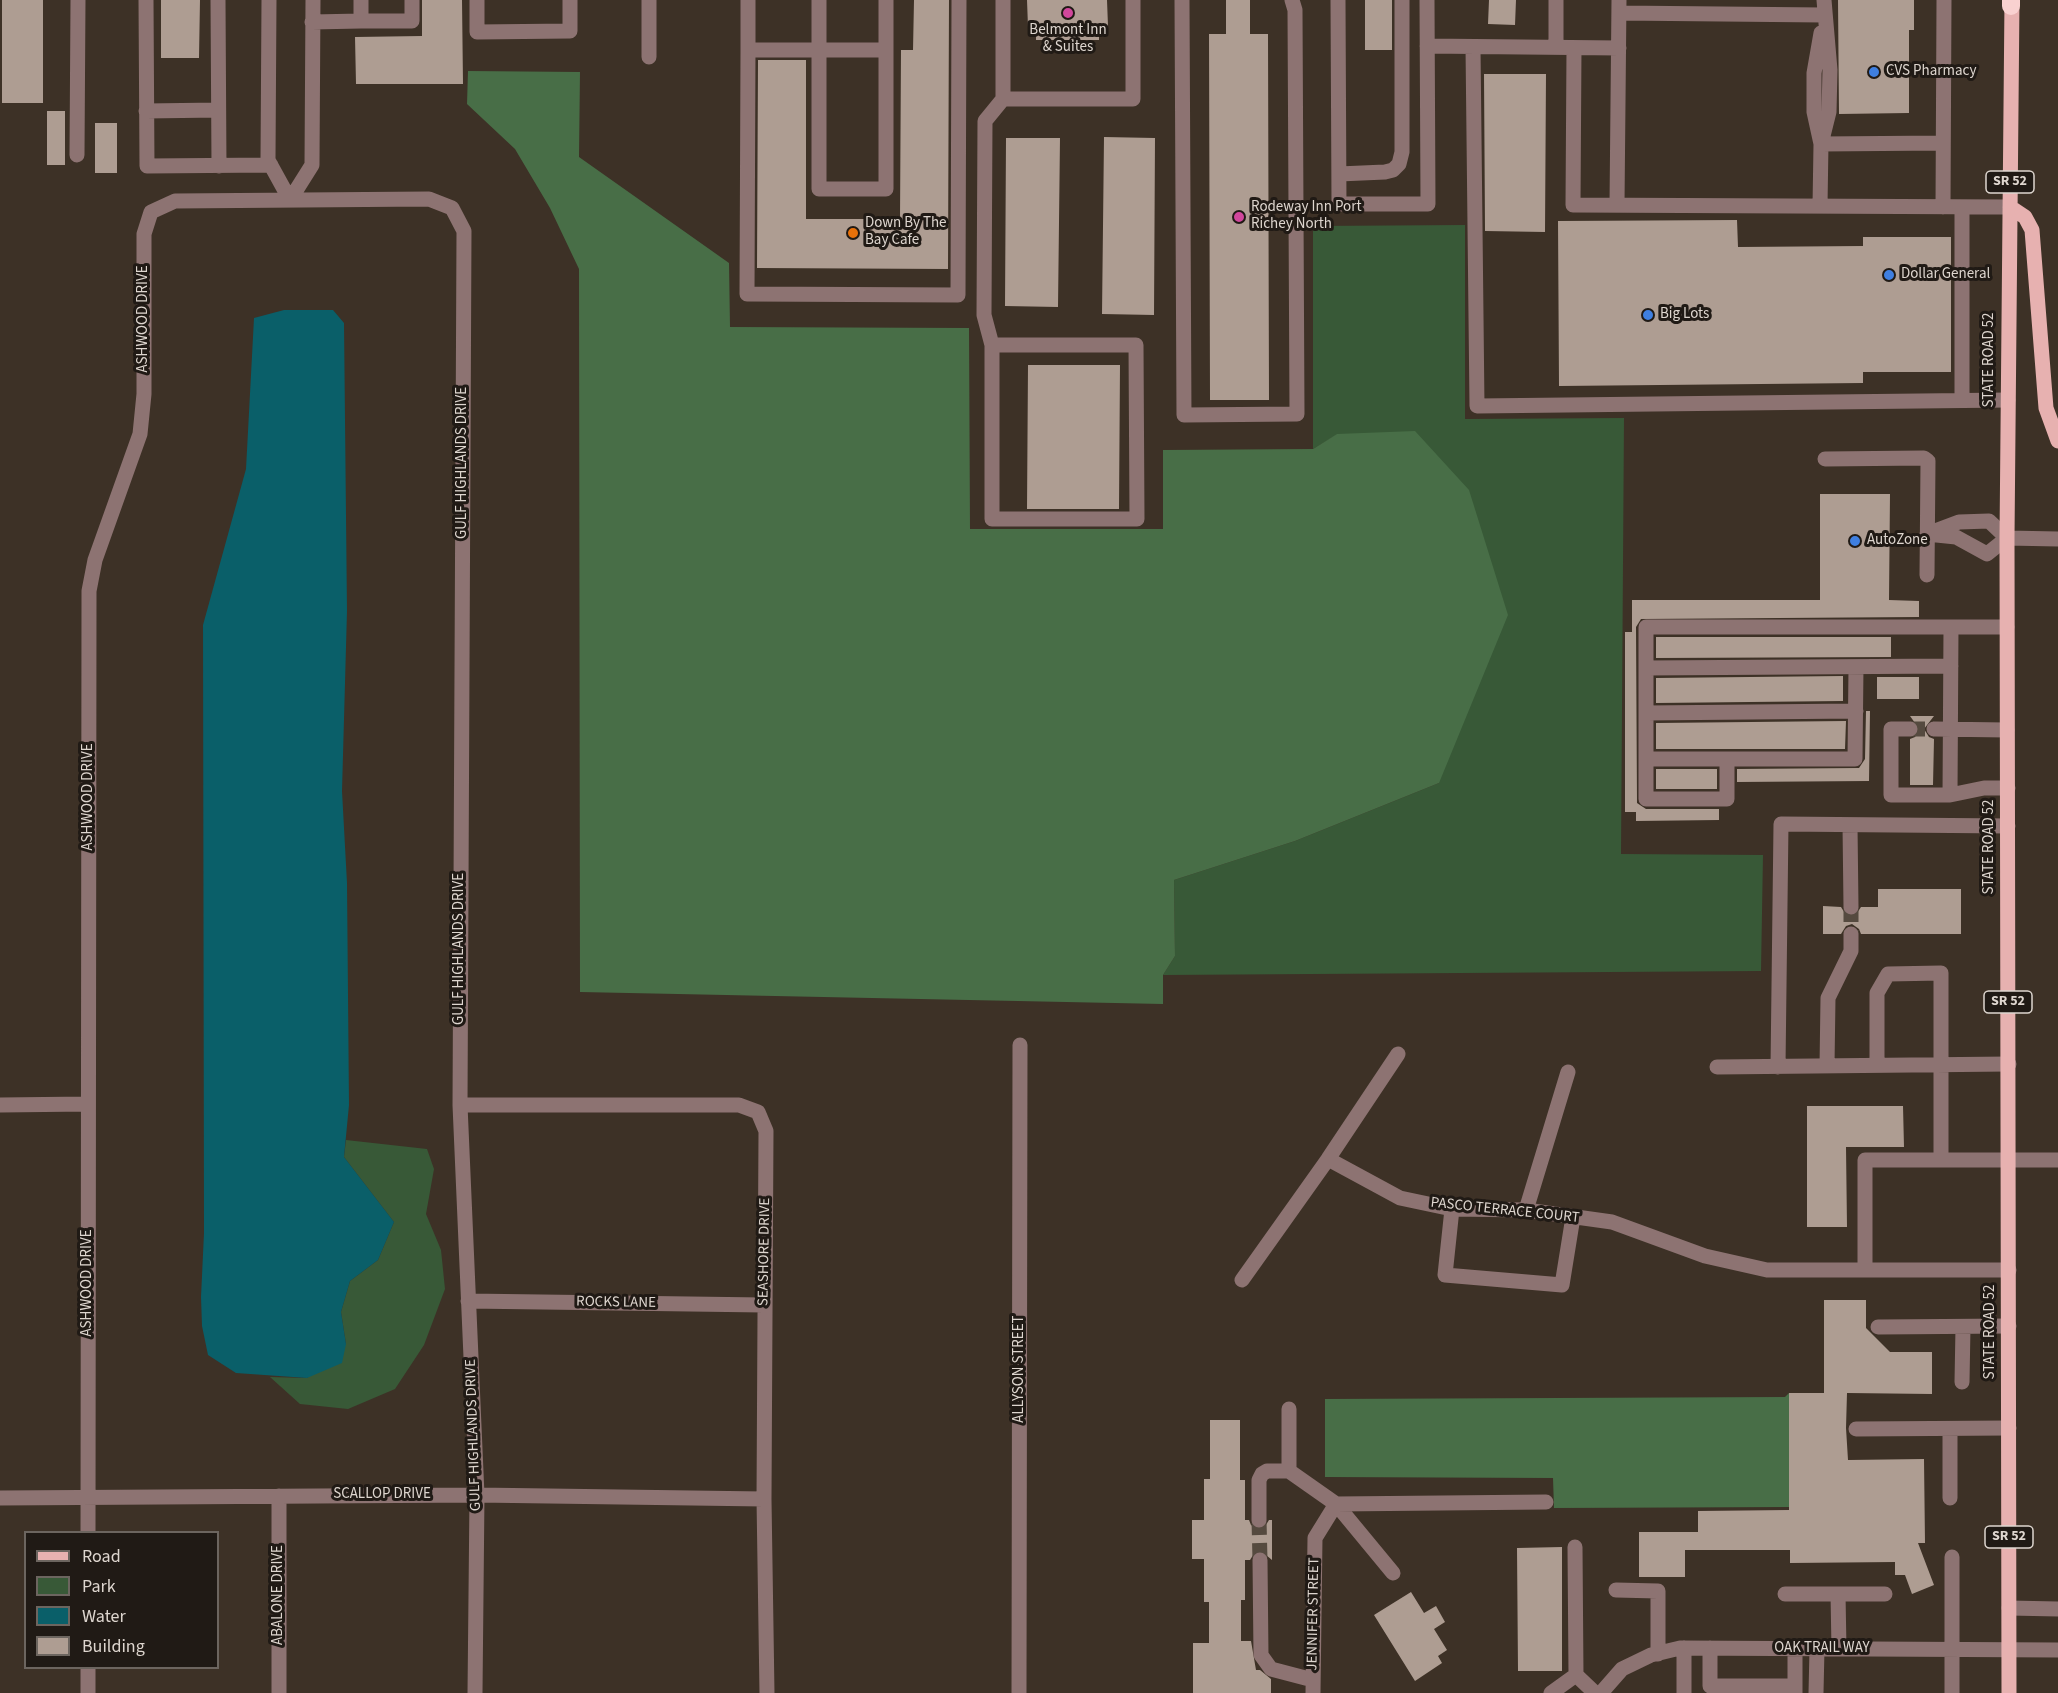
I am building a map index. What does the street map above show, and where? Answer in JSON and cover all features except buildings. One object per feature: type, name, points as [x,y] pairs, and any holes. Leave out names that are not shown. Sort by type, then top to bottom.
[{"type":"main road","name":"STATE ROAD 52","points":[[2009,1693],[2007,538],[2011,2]]},
{"type":"main road","points":[[2010,207],[2025,217],[2032,230],[2052,409],[2058,441]]},
{"type":"street","points":[[77,155],[78,0]]},
{"type":"street","points":[[146,0],[147,166],[271,165]]},
{"type":"street","points":[[218,0],[219,166]]},
{"type":"street","points":[[269,0],[268,160],[290,200],[312,165],[313,0]]},
{"type":"street","points":[[361,0],[361,21]]},
{"type":"street","points":[[312,21],[412,21],[412,0]]},
{"type":"street","points":[[477,0],[477,32],[570,31],[570,0]]},
{"type":"street","points":[[649,0],[649,57]]},
{"type":"street","points":[[748,0],[747,294],[958,295],[959,0]]},
{"type":"street","points":[[819,0],[819,189],[886,189],[886,0]]},
{"type":"street","points":[[992,345],[1136,345],[1137,519],[992,519],[992,345],[984,315],[985,121],[1003,99],[1003,0]]},
{"type":"street","points":[[1003,99],[1133,99],[1133,0]]},
{"type":"street","points":[[1182,0],[1184,415],[1206,415],[1297,414],[1295,10],[1292,0]]},
{"type":"street","points":[[1338,0],[1339,204],[1428,204],[1427,0]]},
{"type":"street","points":[[1339,174],[1385,172],[1399,164],[1402,152],[1402,0]]},
{"type":"street","points":[[1556,0],[1556,47]]},
{"type":"street","points":[[1943,207],[1944,0]]},
{"type":"street","points":[[1617,205],[1619,7],[1824,7],[1814,73],[1814,112],[1821,144],[1820,206]]},
{"type":"street","points":[[1427,46],[1619,48]]},
{"type":"street","points":[[1473,47],[1477,406],[2008,400]]},
{"type":"street","points":[[1574,48],[1573,205],[2010,207]]},
{"type":"street","points":[[748,50],[886,50]]},
{"type":"street","points":[[146,111],[218,110]]},
{"type":"street","points":[[1821,144],[1943,143]]},
{"type":"street","name":"ASHWOOD DRIVE","points":[[88,1531],[89,591],[95,560],[140,434],[144,394],[144,234],[152,212],[175,201],[429,199],[452,208]]},
{"type":"street","points":[[1962,207],[1962,400]]},
{"type":"street","name":"GULF HIGHLANDS DRIVE","points":[[452,208],[464,231],[460,1105],[477,1495],[475,1693]]},
{"type":"street","points":[[1825,459],[1923,458],[1928,461],[1927,575]]},
{"type":"street","points":[[1927,534],[1959,522],[1989,521],[2007,538]]},
{"type":"street","points":[[1927,534],[1956,537],[1987,554],[2007,538],[2058,539]]},
{"type":"street","points":[[1726,759],[1726,799],[1646,799],[1646,627],[2007,627]]},
{"type":"street","points":[[1950,795],[1951,627]]},
{"type":"street","points":[[1646,668],[1951,666]]},
{"type":"street","points":[[1646,759],[1856,759],[1856,667]]},
{"type":"street","points":[[1646,713],[1856,711]]},
{"type":"street","points":[[1910,729],[1891,729],[1891,795],[1950,795],[1984,788],[2008,788]]},
{"type":"street","points":[[1934,729],[2007,730]]},
{"type":"street","points":[[1778,1067],[1781,824],[2008,826]]},
{"type":"street","points":[[1850,825],[1851,907]]},
{"type":"street","points":[[1827,1066],[1828,998],[1851,951],[1851,934]]},
{"type":"street","points":[[1876,1065],[1877,993],[1888,974],[1941,974],[1941,1160]]},
{"type":"street","name":"ALLYSON STREET","points":[[1020,1046],[1020,1693]]},
{"type":"street","points":[[1242,1280],[1328,1159],[1398,1054]]},
{"type":"street","points":[[1717,1067],[2009,1064]]},
{"type":"street","points":[[1526,1210],[1568,1072]]},
{"type":"street","points":[[0,1105],[88,1104]]},
{"type":"street","name":"SEASHORE DRIVE","points":[[460,1105],[739,1105],[758,1112],[766,1131],[764,1499],[767,1693]]},
{"type":"street","name":"PASCO TERRACE COURT","points":[[1328,1159],[1400,1198],[1452,1209],[1526,1210],[1612,1222],[1706,1256],[1767,1270],[2009,1270]]},
{"type":"street","points":[[1865,1270],[1865,1160],[2058,1160]]},
{"type":"street","points":[[1452,1209],[1445,1275],[1562,1285],[1573,1217]]},
{"type":"street","name":"ROCKS LANE","points":[[468,1301],[764,1305]]},
{"type":"street","points":[[1878,1327],[2009,1326]]},
{"type":"street","points":[[1962,1382],[1963,1327]]},
{"type":"street","points":[[1288,1410],[1288,1471]]},
{"type":"street","points":[[1856,1429],[2009,1428]]},
{"type":"street","points":[[1950,1429],[1950,1498]]},
{"type":"street","points":[[1259,1520],[1259,1480],[1262,1474],[1266,1471],[1288,1471],[1336,1504],[1393,1573]]},
{"type":"street","name":"SCALLOP DRIVE","points":[[0,1498],[477,1495],[764,1499]]},
{"type":"street","name":"ABALONE DRIVE","points":[[279,1496],[279,1693]]},
{"type":"street","points":[[1336,1504],[1546,1502]]},
{"type":"street","name":"JENNIFER STREET","points":[[1313,1686],[1315,1538],[1336,1504]]},
{"type":"street","points":[[1575,1547],[1576,1675],[1595,1693]]},
{"type":"street","points":[[1952,1557],[1952,1693]]},
{"type":"street","points":[[1260,1560],[1261,1654],[1271,1669],[1313,1686]]},
{"type":"street","points":[[1616,1590],[1658,1591],[1658,1654]]},
{"type":"street","points":[[1785,1594],[1885,1593]]},
{"type":"street","points":[[1838,1594],[1839,1649]]},
{"type":"street","points":[[2009,1608],[2058,1609]]},
{"type":"street","points":[[1684,1648],[1684,1693]]},
{"type":"street","name":"OAK TRAIL WAY","points":[[1601,1693],[1622,1669],[1658,1654],[1684,1648],[2058,1650]]},
{"type":"street","points":[[1710,1648],[1710,1686],[1795,1689],[1795,1648]]},
{"type":"street","points":[[1816,1693],[1817,1649]]},
{"type":"street","points":[[88,1669],[88,1693]]},
{"type":"street","points":[[1551,1693],[1576,1675]]},
{"type":"green space","points":[[468,71],[580,72],[579,157],[729,263],[730,327],[969,328],[970,529],[1163,529],[1163,450],[1313,449],[1337,434],[1415,431],[1469,490],[1508,615],[1439,783],[1295,841],[1174,880],[1175,956],[1163,975],[1163,1004],[580,992],[579,269],[550,208],[515,149],[467,104]]},
{"type":"green space","points":[[1465,225],[1465,419],[1624,418],[1621,854],[1763,855],[1761,971],[1163,975],[1175,956],[1174,880],[1295,841],[1439,783],[1338,434],[1313,449],[1313,226]]},
{"type":"green space","points":[[346,1140],[427,1149],[434,1169],[426,1214],[441,1250],[445,1289],[424,1345],[395,1389],[348,1409],[300,1404],[270,1377],[307,1378],[346,1344],[341,1312],[350,1281],[378,1260],[394,1222],[344,1157]]},
{"type":"green space","points":[[1789,1393],[1789,1507],[1554,1508],[1553,1478],[1325,1477],[1325,1399],[1785,1397]]},
{"type":"water","points":[[284,310],[333,310],[344,323],[347,611],[342,791],[347,883],[349,1105],[344,1157],[394,1222],[378,1260],[350,1281],[341,1312],[346,1344],[342,1363],[307,1378],[236,1373],[208,1355],[202,1326],[201,1297],[204,1233],[203,625],[246,469],[254,318]]},
{"type":"tunnel","points":[[1910,729],[1934,729]]},
{"type":"tunnel","points":[[1851,907],[1851,934]]},
{"type":"tunnel","points":[[1259,1520],[1260,1560]]},
{"type":"place","name":"Belmont Inn & Suites","points":[[1068,13]]},
{"type":"place","name":"CVS Pharmacy","points":[[1874,72]]},
{"type":"place","name":"Rodeway Inn Port Richey North","points":[[1239,217]]},
{"type":"place","name":"Down By The Bay Cafe","points":[[853,233]]},
{"type":"place","name":"Dollar General","points":[[1889,275]]},
{"type":"place","name":"Big Lots","points":[[1648,315]]},
{"type":"place","name":"AutoZone","points":[[1855,541]]}]
